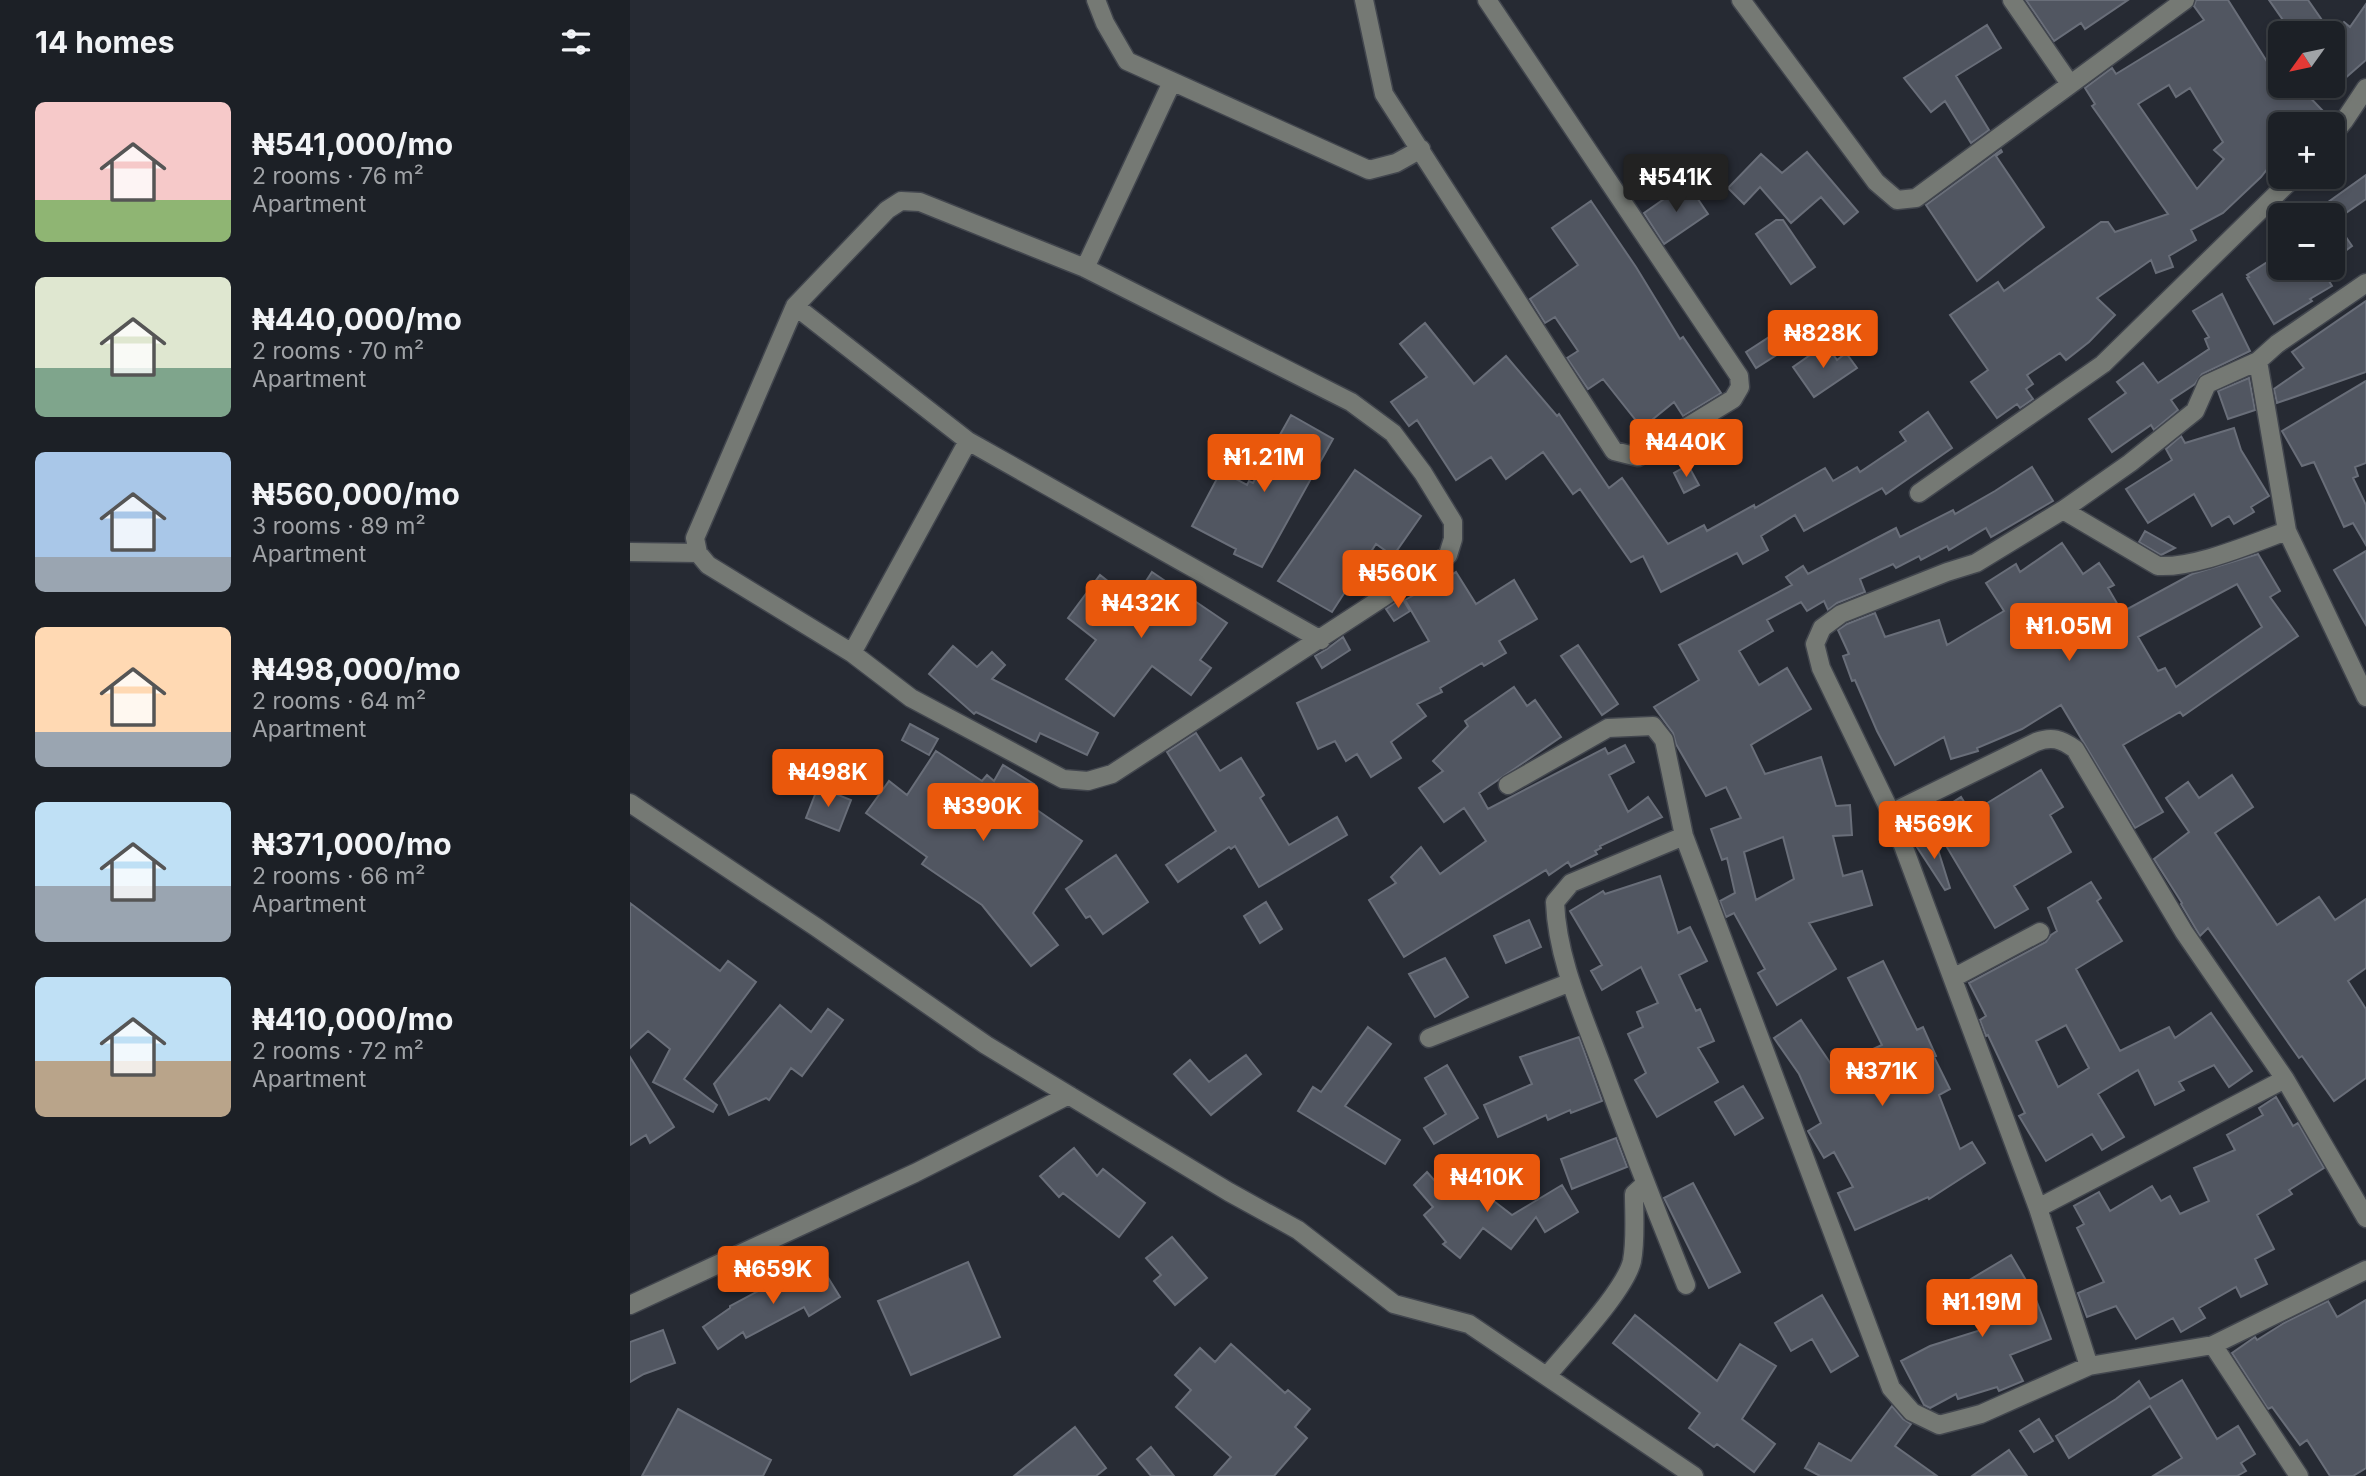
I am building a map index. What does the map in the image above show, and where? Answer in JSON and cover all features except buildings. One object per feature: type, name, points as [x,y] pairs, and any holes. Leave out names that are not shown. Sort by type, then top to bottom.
[{"type":"street","points":[[1096,0],[1105,23],[1127,61],[1172,82],[1369,170],[1396,163],[1421,149]]},
{"type":"street","points":[[1364,0],[1384,94],[1614,451],[1639,457],[1733,399],[1740,387],[1739,376],[1487,0]]},
{"type":"street","points":[[1741,0],[1877,182],[1897,200],[1916,198],[2185,0]]},
{"type":"street","points":[[2012,0],[2070,84]]},
{"type":"street","points":[[1085,268],[1172,82]]},
{"type":"street","points":[[2345,120],[2366,88]]},
{"type":"street","points":[[1919,493],[2103,364],[2282,189]]},
{"type":"street","points":[[901,201],[920,202],[1085,268],[1351,401],[1393,433],[1423,473],[1452,522],[1453,538],[1448,555],[1112,774],[1088,782],[1063,779],[911,698],[852,653],[708,565],[698,552],[695,537],[795,306],[887,210],[901,201]]},
{"type":"street","points":[[2089,1366],[2038,1208],[1891,813],[1821,668],[1815,644],[1822,628],[1841,614],[1947,572],[1976,564],[2063,510],[2130,463],[2195,411],[2207,384],[2258,361],[2277,344],[2366,283]]},
{"type":"street","points":[[795,306],[968,441],[1321,640]]},
{"type":"street","points":[[2258,361],[2287,531],[2366,697]]},
{"type":"street","points":[[852,653],[968,441]]},
{"type":"street","points":[[2063,510],[2158,566],[2190,564],[2287,531]]},
{"type":"street","points":[[630,552],[698,552]]},
{"type":"street","points":[[1508,785],[1608,729],[1653,726],[1664,740],[1684,835],[1891,1388],[1912,1412],[1939,1425],[1981,1414],[2089,1366],[2213,1345],[2366,1270]]},
{"type":"street","points":[[1891,813],[2049,737],[2062,740],[2075,749],[2185,932],[2285,1079],[2366,1218]]},
{"type":"street","points":[[630,803],[986,1045],[1229,1192],[1298,1230],[1394,1304],[1469,1324],[1694,1476]]},
{"type":"street","points":[[1684,835],[1570,883],[1555,902],[1556,926],[1571,982],[1645,1184],[1686,1285]]},
{"type":"street","points":[[1953,978],[2040,933]]},
{"type":"street","points":[[1429,1038],[1571,982]]},
{"type":"street","points":[[2038,1208],[2285,1079]]},
{"type":"street","points":[[630,1304],[915,1173],[1069,1096]]},
{"type":"street","points":[[1547,1376],[1600,1313],[1617,1290],[1632,1262],[1634,1194],[1645,1184]]},
{"type":"street","points":[[2213,1345],[2299,1476]]}]
